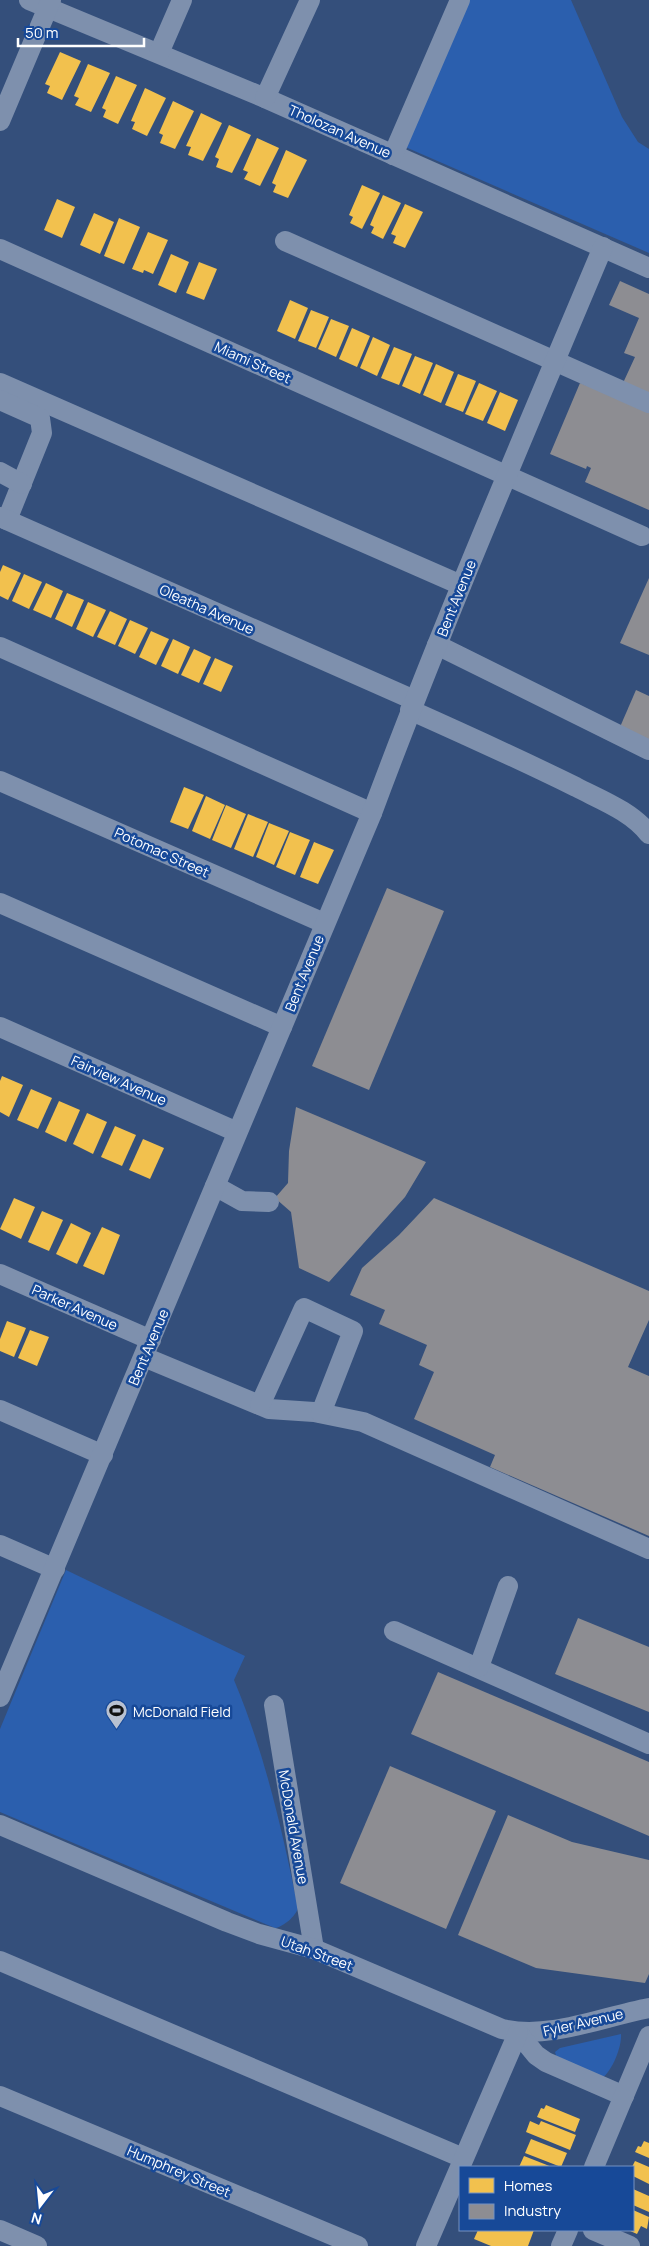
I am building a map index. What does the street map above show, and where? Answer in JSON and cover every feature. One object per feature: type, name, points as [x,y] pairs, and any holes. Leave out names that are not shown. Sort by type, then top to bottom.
[{"type":"street","name":"Tholozan Avenue","points":[[29,0],[50,4],[649,268]]},
{"type":"street","points":[[159,53],[182,0]]},
{"type":"street","points":[[265,98],[310,0]]},
{"type":"street","points":[[393,155],[460,0]]},
{"type":"street","points":[[0,120],[50,4]]},
{"type":"street","points":[[285,241],[649,403]]},
{"type":"street","name":"Bent Avenue","points":[[1,1689],[55,1569],[324,923],[372,813],[436,645],[603,248]]},
{"type":"street","name":"Miami Street","points":[[0,249],[642,536]]},
{"type":"street","points":[[0,384],[461,585]]},
{"type":"street","points":[[0,400],[40,418],[42,433],[22,484],[3,519]]},
{"type":"street","points":[[0,472],[22,484]]},
{"type":"street","name":"Oleatha Avenue","points":[[3,519],[412,705],[624,812],[642,825],[649,834]]},
{"type":"street","points":[[436,645],[649,750]]},
{"type":"street","points":[[0,647],[372,813]]},
{"type":"street","name":"Potomac Street","points":[[0,781],[324,923]]},
{"type":"street","points":[[0,903],[282,1027]]},
{"type":"street","name":"Fairview Avenue","points":[[0,1028],[237,1132]]},
{"type":"street","points":[[215,1186],[242,1201],[269,1202]]},
{"type":"street","name":"Parker Avenue","points":[[0,1274],[269,1409],[321,1413],[363,1422],[649,1549]]},
{"type":"street","points":[[260,1405],[304,1308],[354,1331],[321,1413]]},
{"type":"street","points":[[0,1410],[103,1455]]},
{"type":"street","points":[[0,1545],[55,1569]]},
{"type":"street","points":[[479,1667],[508,1586]]},
{"type":"street","points":[[394,1631],[479,1667],[592,1720],[649,1744]]},
{"type":"street","name":"McDonald Avenue","points":[[274,1705],[314,1949]]},
{"type":"street","name":"Utah Street","points":[[0,1825],[234,1925],[314,1949],[486,2024],[518,2033]]},
{"type":"street","points":[[0,1961],[463,2158]]},
{"type":"street","name":"Fyler Avenue","points":[[518,2033],[540,2032],[649,2008]]},
{"type":"street","points":[[460,2166],[518,2033],[536,2055],[546,2062],[624,2096]]},
{"type":"street","points":[[594,2166],[649,2036]]},
{"type":"street","name":"Humphrey Street","points":[[0,2096],[358,2246]]},
{"type":"street","points":[[426,2246],[459,2168]]},
{"type":"street","points":[[0,2230],[37,2246]]},
{"type":"street","points":[[561,2246],[568,2231]]},
{"type":"street","points":[[595,2231],[630,2246]]},
{"type":"shaded area","points":[[469,0],[571,0],[622,117],[638,142],[649,149],[649,253],[403,146]]},
{"type":"shaded area","points":[[66,1570],[245,1656],[234,1680],[255,1736],[272,1792],[298,1908],[292,1918],[282,1926],[275,1928],[0,1812],[0,1729]]},
{"type":"shaded area","points":[[621,2034],[616,2058],[606,2075],[602,2078],[557,2059],[555,2052],[560,2048]]},
{"type":"building: Homes","points":[[60,52],[81,61],[62,100],[47,93],[50,86],[45,84]]},
{"type":"building: Homes","points":[[88,64],[110,73],[91,112],[75,105],[79,98],[74,96]]},
{"type":"building: Homes","points":[[116,76],[137,85],[118,124],[103,117],[106,110],[102,108]]},
{"type":"building: Homes","points":[[145,88],[166,98],[147,136],[132,129],[135,122],[131,121]]},
{"type":"building: Homes","points":[[173,101],[194,111],[175,149],[160,143],[163,135],[159,133]]},
{"type":"building: Homes","points":[[201,113],[222,123],[203,161],[188,155],[191,147],[186,146]]},
{"type":"building: Homes","points":[[229,125],[251,135],[232,173],[216,167],[219,159],[215,157]]},
{"type":"building: Homes","points":[[257,138],[279,148],[260,186],[244,179],[248,172],[243,170]]},
{"type":"building: Homes","points":[[286,150],[307,160],[288,198],[273,192],[276,185],[272,183]]},
{"type":"building: Homes","points":[[362,185],[380,193],[362,229],[350,223],[353,217],[349,215]]},
{"type":"building: Homes","points":[[383,195],[401,203],[383,239],[371,233],[374,227],[370,225]]},
{"type":"building: Homes","points":[[57,199],[75,207],[62,238],[44,230]]},
{"type":"building: Homes","points":[[405,204],[423,212],[405,248],[393,243],[396,236],[391,234]]},
{"type":"building: Homes","points":[[94,213],[114,222],[100,254],[80,245]]},
{"type":"building: Homes","points":[[119,218],[140,227],[124,264],[104,256]]},
{"type":"building: Homes","points":[[148,232],[168,240],[153,274],[144,270],[143,273],[132,269]]},
{"type":"building: Homes","points":[[171,254],[189,262],[176,293],[158,285]]},
{"type":"building: Homes","points":[[199,262],[217,269],[204,300],[186,293]]},
{"type":"building: Homes","points":[[290,300],[308,308],[295,339],[277,331]]},
{"type":"building: Homes","points":[[311,310],[329,317],[316,348],[298,341]]},
{"type":"building: Homes","points":[[331,319],[349,326],[336,357],[318,349]]},
{"type":"building: Homes","points":[[352,328],[370,336],[357,367],[339,359]]},
{"type":"building: Homes","points":[[373,337],[390,345],[377,376],[360,368]]},
{"type":"building: Homes","points":[[394,347],[412,354],[399,385],[381,378]]},
{"type":"building: Homes","points":[[415,356],[433,363],[420,394],[402,386]]},
{"type":"building: Homes","points":[[436,364],[454,372],[441,403],[423,395]]},
{"type":"building: Homes","points":[[458,374],[476,381],[463,412],[445,405]]},
{"type":"building: Homes","points":[[479,383],[497,391],[483,421],[465,414]]},
{"type":"building: Homes","points":[[500,392],[518,400],[505,431],[487,423]]},
{"type":"building: Homes","points":[[3,565],[21,573],[8,600],[0,596],[0,572]]},
{"type":"building: Homes","points":[[24,574],[42,582],[29,609],[12,601]]},
{"type":"building: Homes","points":[[46,583],[63,591],[51,618],[33,610]]},
{"type":"building: Homes","points":[[67,593],[84,600],[72,627],[55,619]]},
{"type":"building: Homes","points":[[88,602],[106,610],[93,637],[76,629]]},
{"type":"building: Homes","points":[[110,611],[127,619],[115,645],[97,637]]},
{"type":"building: Homes","points":[[130,620],[148,628],[135,654],[118,646]]},
{"type":"building: Homes","points":[[151,631],[169,639],[156,665],[139,657]]},
{"type":"building: Homes","points":[[173,639],[190,647],[178,674],[161,666]]},
{"type":"building: Homes","points":[[194,649],[211,657],[199,683],[181,675]]},
{"type":"building: Homes","points":[[215,658],[233,666],[221,692],[203,684]]},
{"type":"building: Homes","points":[[184,787],[204,795],[188,829],[170,822]]},
{"type":"building: Homes","points":[[206,796],[225,805],[210,839],[192,831]]},
{"type":"building: Homes","points":[[226,805],[246,814],[231,848],[212,840]]},
{"type":"building: Homes","points":[[248,814],[268,822],[253,857],[234,849]]},
{"type":"building: Homes","points":[[269,823],[289,831],[274,865],[256,857]]},
{"type":"building: Homes","points":[[290,832],[310,840],[295,875],[276,867]]},
{"type":"building: Homes","points":[[314,842],[334,850],[318,884],[300,877]]},
{"type":"building: Homes","points":[[2,1076],[23,1085],[9,1117],[0,1112],[0,1081]]},
{"type":"building: Homes","points":[[31,1089],[52,1098],[38,1129],[17,1120]]},
{"type":"building: Homes","points":[[59,1101],[80,1110],[66,1142],[45,1132]]},
{"type":"building: Homes","points":[[87,1113],[107,1122],[93,1154],[73,1144]]},
{"type":"building: Homes","points":[[115,1126],[136,1135],[122,1166],[101,1157]]},
{"type":"building: Homes","points":[[143,1139],[164,1148],[150,1179],[129,1170]]},
{"type":"building: Homes","points":[[14,1198],[35,1207],[21,1239],[0,1229]]},
{"type":"building: Homes","points":[[42,1211],[63,1220],[49,1251],[28,1242]]},
{"type":"building: Homes","points":[[71,1223],[91,1233],[77,1264],[56,1254]]},
{"type":"building: Homes","points":[[102,1227],[120,1235],[104,1275],[83,1266]]},
{"type":"building: Homes","points":[[7,1321],[26,1328],[14,1357],[0,1351],[0,1339]]},
{"type":"building: Homes","points":[[30,1330],[49,1337],[37,1366],[18,1358]]},
{"type":"building: Homes","points":[[546,2105],[580,2119],[575,2132],[537,2117],[541,2108],[544,2109]]},
{"type":"building: Homes","points":[[530,2121],[539,2125],[541,2121],[576,2135],[570,2150],[526,2132]]},
{"type":"building: Homes","points":[[531,2139],[567,2153],[561,2166],[558,2166],[525,2153]]},
{"type":"building: Homes","points":[[644,2141],[649,2143],[649,2158],[635,2152]]},
{"type":"building: Homes","points":[[524,2156],[549,2166],[519,2166]]},
{"type":"building: Homes","points":[[635,2161],[649,2167],[649,2184],[634,2176],[632,2166]]},
{"type":"building: Homes","points":[[634,2189],[649,2196],[649,2212],[634,2205]]},
{"type":"building: Homes","points":[[634,2210],[649,2217],[647,2229],[641,2226],[637,2234],[630,2231],[634,2231]]},
{"type":"building: Homes","points":[[478,2231],[534,2231],[528,2246],[491,2246],[474,2239]]},
{"type":"building: Industry","points":[[620,281],[649,294],[649,395],[623,383],[635,357],[624,353],[639,318],[609,305]]},
{"type":"building: Industry","points":[[580,383],[649,409],[649,510],[585,482],[591,468],[587,466],[586,469],[550,454]]},
{"type":"building: Industry","points":[[649,578],[649,655],[620,643]]},
{"type":"building: Industry","points":[[636,690],[649,696],[649,740],[620,727]]},
{"type":"building: Industry","points":[[387,888],[444,911],[369,1090],[312,1066]]},
{"type":"building: Industry","points":[[296,1107],[426,1162],[405,1197],[329,1282],[299,1268],[291,1212],[275,1198],[288,1183],[289,1151]]},
{"type":"building: Industry","points":[[434,1198],[649,1291],[649,1320],[628,1367],[649,1376],[649,1536],[490,1467],[495,1455],[414,1419],[434,1372],[419,1365],[427,1345],[379,1324],[385,1310],[350,1295],[362,1268],[399,1235]]},
{"type":"building: Industry","points":[[578,1618],[649,1647],[649,1712],[555,1674]]},
{"type":"building: Industry","points":[[438,1672],[649,1762],[649,1836],[411,1734]]},
{"type":"building: Industry","points":[[390,1766],[496,1811],[446,1929],[340,1883]]},
{"type":"building: Industry","points":[[508,1815],[572,1842],[649,1860],[649,1974],[645,1983],[536,1968],[458,1935]]},
{"type":"place","name":"McDonald Field","points":[[117,1730]]}]
